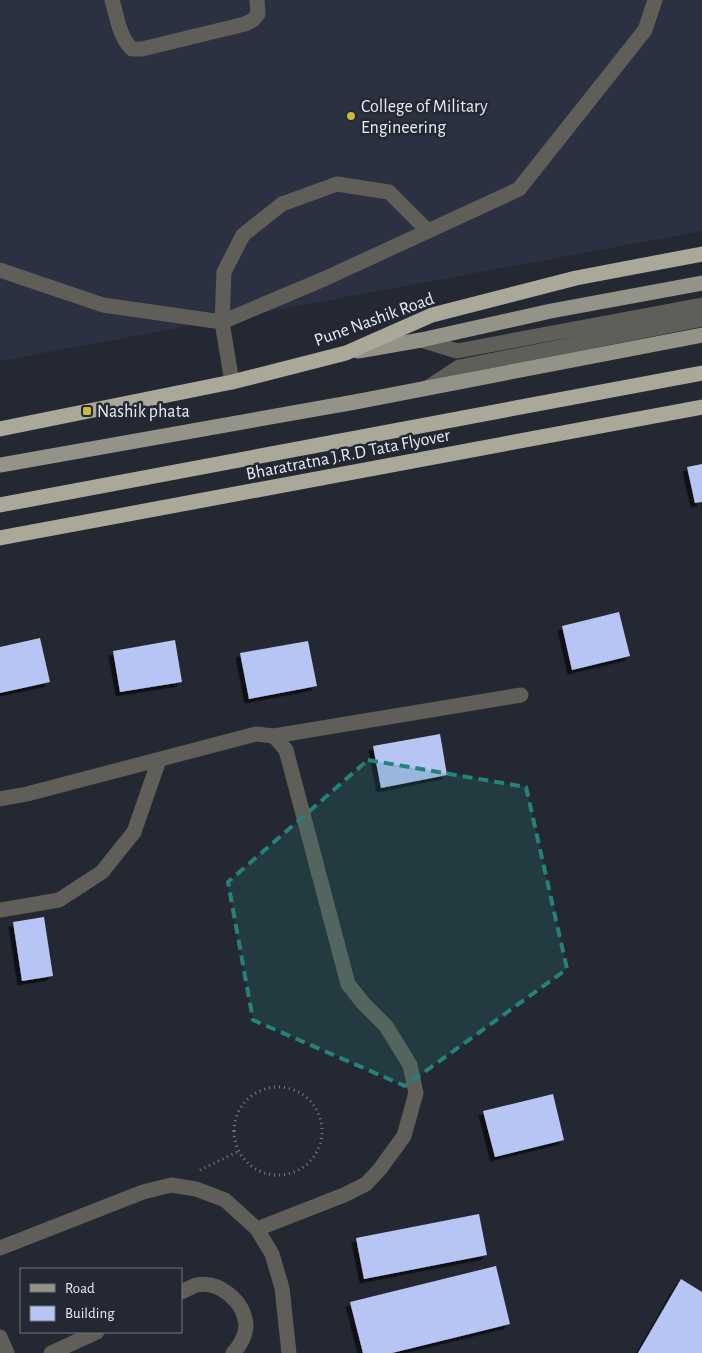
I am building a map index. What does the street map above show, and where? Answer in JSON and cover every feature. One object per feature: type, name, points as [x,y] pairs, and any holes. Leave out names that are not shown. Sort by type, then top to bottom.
[{"type":"highway","name":"Pune Nashik Road","points":[[0,429],[232,382],[346,353],[432,315],[576,278],[702,254]]},
{"type":"highway","points":[[0,505],[702,373]]},
{"type":"highway","name":"Bharatratna J.R.D Tata Flyover","points":[[0,538],[702,407]]},
{"type":"main road","points":[[346,353],[421,340],[551,311],[702,283]]},
{"type":"main road","points":[[0,465],[346,404],[702,335]]},
{"type":"lane","points":[[112,0],[126,44],[132,49],[142,49],[245,24],[253,20],[258,14],[257,0]]},
{"type":"lane","points":[[0,270],[103,305],[222,322],[324,279],[519,189],[645,30],[655,0]]},
{"type":"lane","points":[[232,382],[222,322],[224,272],[243,235],[282,204],[337,184],[389,192],[428,231]]},
{"type":"lane","points":[[421,340],[457,351],[702,305]]},
{"type":"lane","points":[[426,388],[459,367],[702,319]]},
{"type":"lane","points":[[0,799],[27,794],[256,734],[274,736],[521,695]]},
{"type":"lane","points":[[257,1229],[344,1195],[366,1184],[380,1169],[404,1136],[416,1093],[410,1065],[386,1026],[363,1003],[348,984],[286,750],[274,736]]},
{"type":"lane","points":[[0,910],[59,900],[102,872],[134,832],[159,760]]},
{"type":"lane","points":[[0,1248],[143,1192],[171,1185],[196,1189],[225,1200],[257,1229],[272,1254],[282,1288],[289,1353]]},
{"type":"lane","points":[[182,1292],[196,1286],[210,1286],[223,1290],[234,1299],[242,1311],[246,1326],[243,1338],[233,1353]]},
{"type":"lane","points":[[51,1353],[95,1333]]},
{"type":"lane","points":[[0,1337],[7,1353]]},
{"type":"path","points":[[273,1087],[286,1087],[296,1090],[308,1099],[322,1120],[321,1142],[317,1154],[294,1174],[263,1173],[252,1166],[239,1151],[234,1132],[236,1118],[248,1098],[263,1090],[273,1087]]},
{"type":"path","points":[[171,1185],[239,1151]]},
{"type":"highlighted area","points":[[368,760],[526,787],[567,969],[405,1086],[253,1020],[228,882]]},
{"type":"shaded area","name":"College of Military Engineering","points":[[0,0],[702,0],[702,231],[0,361]]},
{"type":"building","points":[[702,464],[702,502],[695,503],[687,467]]},
{"type":"building","points":[[619,612],[630,656],[572,670],[562,626]]},
{"type":"building","points":[[40,638],[50,682],[0,693],[0,647]]},
{"type":"building","points":[[175,640],[182,682],[120,692],[113,651]]},
{"type":"building","points":[[308,641],[317,686],[249,699],[240,653]]},
{"type":"building","points":[[440,734],[447,775],[381,788],[373,746]]},
{"type":"building","points":[[44,917],[53,976],[22,981],[13,922]]},
{"type":"building","points":[[553,1094],[564,1140],[495,1157],[483,1111]]},
{"type":"building","points":[[479,1214],[487,1255],[364,1279],[356,1238]]},
{"type":"building","points":[[496,1266],[510,1324],[392,1353],[363,1353],[350,1302]]},
{"type":"building","points":[[681,1279],[702,1292],[702,1353],[638,1353]]},
{"type":"place","name":"College of Military Engineering","points":[[351,116]]},
{"type":"place","name":"Nashik phata","points":[[87,411]]}]
